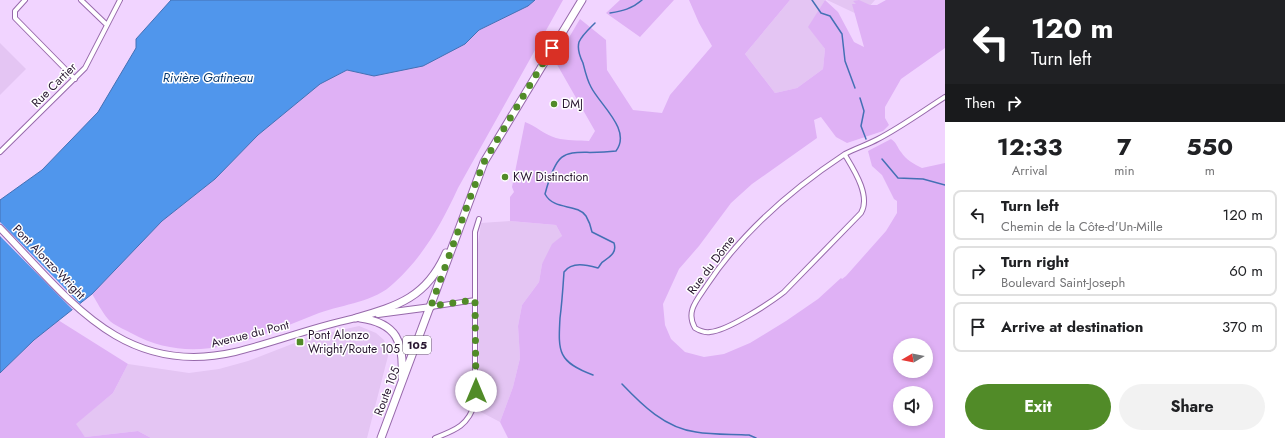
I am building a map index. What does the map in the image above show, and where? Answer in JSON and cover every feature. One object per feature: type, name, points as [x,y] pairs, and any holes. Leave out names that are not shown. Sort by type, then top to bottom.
[{"type":"main road","name":"105","points":[[431,306],[484,162],[582,0]]},
{"type":"main road","points":[[356,318],[396,306],[420,290],[433,275],[445,256],[470,198]]},
{"type":"main road","name":"Pont Alonzo-Wright","points":[[0,228],[81,312]]},
{"type":"main road","name":"Avenue du Pont","points":[[81,312],[113,335],[137,346],[165,354],[196,357],[235,352],[356,318],[431,306]]},
{"type":"main road","name":"Route 105","points":[[381,438],[431,306]]},
{"type":"main road","points":[[356,318],[380,323],[387,327],[398,340],[403,353],[402,384]]},
{"type":"street","points":[[25,0],[15,11],[15,18],[75,79]]},
{"type":"street","points":[[81,0],[107,25]]},
{"type":"street","name":"Rue Cartier","points":[[0,152],[85,68],[120,0]]},
{"type":"street","name":"Rue du Dôme","points":[[845,155],[854,171],[864,196],[865,205],[861,213],[784,292],[770,303],[716,331],[703,332],[695,328],[691,319],[691,310],[724,261],[772,210],[811,179],[845,155],[879,139],[945,98]]},
{"type":"street","points":[[435,438],[466,423],[472,412],[476,391],[475,232],[479,219]]},
{"type":"street","points":[[431,306],[475,300]]},
{"type":"shaded area","points":[[535,0],[563,0],[431,239],[414,262],[394,283],[386,289],[359,302],[319,313],[249,339],[226,346],[203,349],[179,348],[155,343],[119,327],[110,321],[106,316],[92,294],[162,221],[215,179],[258,135],[320,84],[347,70],[364,74],[465,44],[479,30],[528,6]]},
{"type":"shaded area","points":[[620,0],[674,0],[640,37],[606,13]]},
{"type":"shaded area","points":[[689,0],[790,0],[745,54],[775,93],[797,88],[823,69],[825,49],[808,27],[825,0],[838,12],[854,42],[864,47],[852,4],[856,4],[853,1],[859,0],[870,5],[877,5],[886,0],[945,0],[945,48],[901,79],[885,107],[885,118],[889,125],[883,131],[847,143],[836,137],[821,117],[814,120],[817,138],[752,184],[731,203],[699,246],[679,269],[663,304],[665,325],[671,339],[685,352],[704,357],[724,354],[750,343],[818,299],[841,278],[842,279],[846,276],[886,231],[897,213],[897,201],[894,199],[882,175],[872,166],[868,151],[891,139],[905,157],[922,168],[945,163],[945,438],[508,438],[500,422],[513,387],[520,358],[518,326],[522,305],[539,282],[542,264],[552,244],[562,236],[556,225],[510,221],[510,197],[514,192],[512,187],[525,122],[552,137],[564,140],[589,141],[595,131],[555,61],[580,19],[606,40],[607,70],[633,110],[662,113],[670,95],[712,46],[699,23]]},
{"type":"shaded area","points":[[790,0],[825,0],[809,27],[825,49],[823,69],[797,88],[775,93],[745,54]]},
{"type":"shaded area","points":[[827,0],[875,0],[861,16]]},
{"type":"shaded area","points":[[0,43],[26,69],[0,95]]},
{"type":"shaded area","points":[[510,221],[556,225],[562,236],[542,264],[539,282],[522,305],[518,326],[520,358],[513,387],[500,422],[479,411],[478,244],[481,223]]},
{"type":"shaded area","points":[[58,320],[128,364],[113,393],[76,424],[85,437],[138,431],[151,438],[0,438],[0,373],[34,340]]},
{"type":"shaded area","points":[[359,326],[376,333],[384,340],[388,356],[367,438],[151,438],[138,431],[85,437],[75,424],[113,393],[128,364],[189,373],[219,369],[248,361],[310,337]]},
{"type":"water","name":"Rivière Gatineau","points":[[171,0],[535,0],[528,6],[479,30],[465,44],[423,66],[374,76],[347,70],[320,84],[258,135],[215,179],[162,221],[92,294],[34,340],[0,373],[0,200],[42,170],[98,112],[136,48],[136,39]]},
{"type":"pier","points":[[0,222],[81,305],[74,311],[0,236]]},
{"type":"waterway","points":[[610,13],[627,9],[642,0]]},
{"type":"waterway","points":[[812,0],[821,13],[830,16],[842,34],[845,61],[855,88]]},
{"type":"waterway","points":[[593,375],[573,365],[567,360],[560,348],[559,330],[564,272],[571,266],[575,265],[585,265],[598,268],[602,262],[613,254],[615,246],[614,243],[592,232],[590,224],[582,212],[577,209],[554,203],[545,194],[550,176],[556,164],[562,157],[577,152],[616,151],[620,143],[620,135],[617,126],[591,87],[579,53],[578,45],[580,39],[595,23]]},
{"type":"waterway","points":[[860,98],[864,111],[861,126],[866,139]]},
{"type":"waterway","points":[[882,159],[898,178],[923,179],[945,185]]},
{"type":"waterway","points":[[622,384],[646,407],[664,421],[674,426],[696,432],[749,435],[756,438]]},
{"type":"place","name":"DMJ","points":[[554,104]]},
{"type":"place","name":"KW Distinction","points":[[505,177]]},
{"type":"place","name":"Pont Alonzo Wright/Route 105","points":[[300,342]]},
{"type":"route","points":[[476,391],[475,300],[431,306],[484,162],[552,48]]}]
